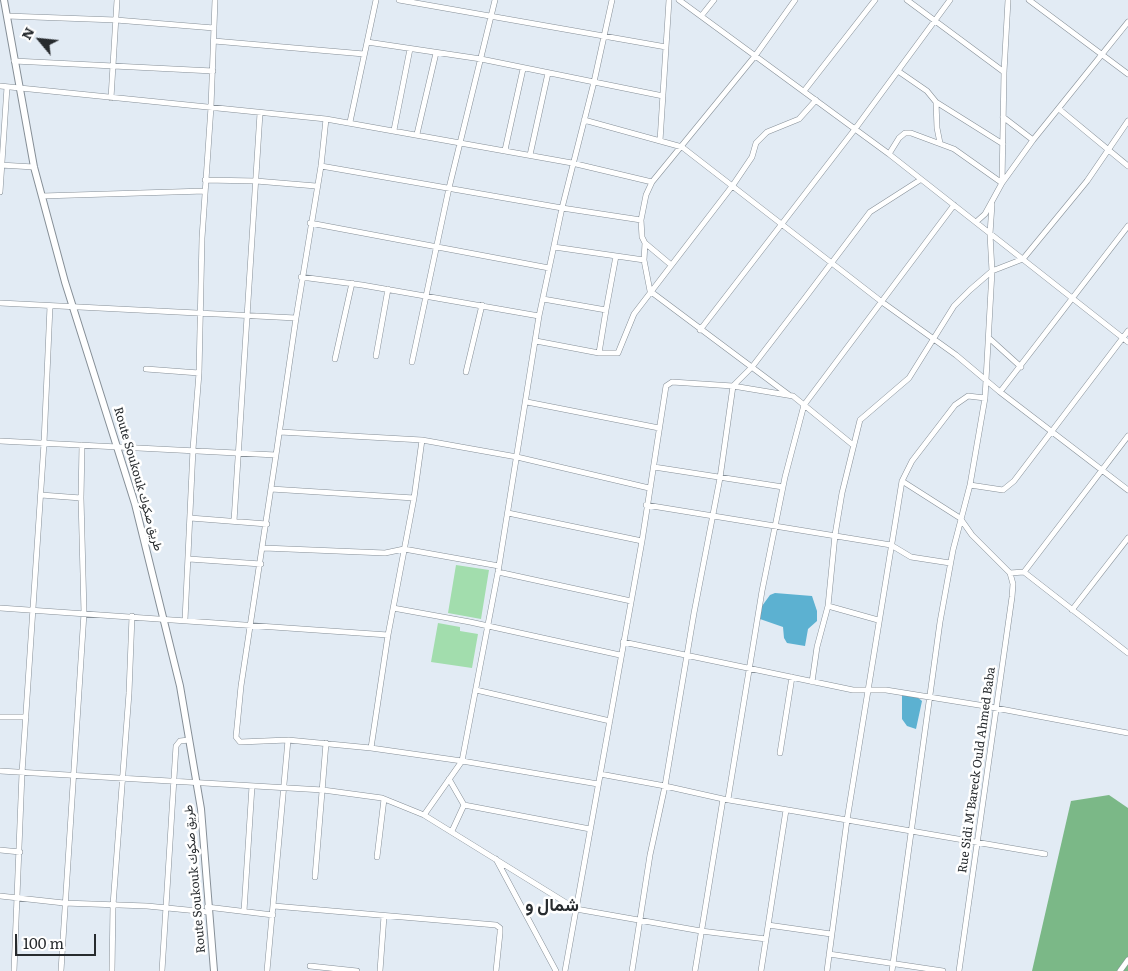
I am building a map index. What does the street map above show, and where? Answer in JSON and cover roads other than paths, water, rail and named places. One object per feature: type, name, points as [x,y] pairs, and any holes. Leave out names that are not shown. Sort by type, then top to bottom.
[{"type":"street","name":"Route Soukouk طريق صكوك","points":[[4,0],[3,16],[14,61],[34,166],[73,305],[118,446],[180,686],[197,782],[214,971]]},
{"type":"street","points":[[111,98],[117,0]]},
{"type":"street","points":[[186,620],[193,449],[199,374],[205,180],[212,107],[215,0]]},
{"type":"street","points":[[350,122],[376,0]]},
{"type":"street","points":[[399,0],[666,47]]},
{"type":"street","points":[[412,362],[449,188],[495,0]]},
{"type":"street","points":[[424,815],[462,761],[498,572],[527,402],[539,316],[572,163],[594,82],[612,0]]},
{"type":"street","points":[[660,141],[669,0]]},
{"type":"street","points":[[679,0],[702,15],[889,154],[1128,342]]},
{"type":"street","points":[[702,15],[714,0]]},
{"type":"street","points":[[795,0],[755,56],[652,182],[646,195],[641,220],[645,243],[644,260],[650,292],[804,405],[853,445]]},
{"type":"street","points":[[804,91],[875,0]]},
{"type":"street","points":[[907,0],[1004,72]]},
{"type":"street","points":[[700,330],[855,129],[950,0]]},
{"type":"street","points":[[1002,183],[1004,72],[1008,0]]},
{"type":"street","points":[[1029,0],[1128,74]]},
{"type":"street","points":[[3,16],[116,20],[214,28]]},
{"type":"street","points":[[976,222],[992,204],[1002,183],[1033,140],[1128,22]]},
{"type":"street","points":[[214,41],[364,54]]},
{"type":"street","points":[[367,42],[481,59],[663,96]]},
{"type":"street","points":[[394,130],[410,49]]},
{"type":"street","points":[[417,134],[436,53]]},
{"type":"street","points":[[14,61],[213,71]]},
{"type":"street","points":[[505,150],[523,69]]},
{"type":"street","points":[[898,70],[927,92],[936,102],[1002,144]]},
{"type":"street","points":[[530,155],[548,73]]},
{"type":"street","points":[[0,86],[350,122],[572,163],[652,182]]},
{"type":"street","points":[[0,192],[7,87]]},
{"type":"street","points":[[536,341],[598,353],[618,353],[630,320],[670,264],[733,185],[752,157],[756,143],[766,132],[799,119],[816,100]]},
{"type":"street","points":[[936,102],[940,144]]},
{"type":"street","points":[[1059,109],[1128,166]]},
{"type":"street","points":[[234,521],[260,113]]},
{"type":"street","points":[[1003,117],[1033,140]]},
{"type":"street","points":[[326,119],[271,489],[264,548],[250,624],[236,737],[240,742],[288,740],[372,748],[598,784]]},
{"type":"street","points":[[584,120],[682,147],[882,302],[987,379],[1000,392],[1128,490]]},
{"type":"street","points":[[812,682],[817,647],[828,606],[835,535],[853,445],[860,420],[909,378],[954,306],[992,271],[1024,259],[1087,181],[1128,121]]},
{"type":"street","points":[[889,154],[905,133],[911,133],[954,149],[1002,183]]},
{"type":"street","points":[[1,165],[34,166]]},
{"type":"street","points":[[320,166],[641,220]]},
{"type":"street","points":[[205,180],[256,181],[316,186]]},
{"type":"street","points":[[632,971],[650,855],[720,478],[733,386],[752,367],[870,212],[920,180]]},
{"type":"street","points":[[42,196],[205,191]]},
{"type":"street","points":[[892,971],[928,697],[950,563],[970,485],[986,398],[992,271],[990,234],[992,204]]},
{"type":"street","points":[[696,971],[701,931],[775,526],[794,435],[804,405],[954,206]]},
{"type":"street","points":[[310,222],[549,268]]},
{"type":"street","points":[[1000,392],[1074,299],[1128,226]]},
{"type":"street","points":[[645,243],[670,264]]},
{"type":"street","points":[[554,247],[644,260]]},
{"type":"street","points":[[598,353],[616,256]]},
{"type":"street","points":[[302,276],[539,316]]},
{"type":"street","points":[[335,359],[352,283]]},
{"type":"street","points":[[376,356],[388,289]]},
{"type":"street","points":[[543,299],[606,310]]},
{"type":"street","points":[[0,303],[50,306],[73,305],[296,318]]},
{"type":"street","points":[[14,971],[22,772],[41,495],[50,306]]},
{"type":"street","points":[[466,372],[482,306]]},
{"type":"street","points":[[970,485],[995,490],[1008,486],[1053,432],[1128,331]]},
{"type":"street","points":[[989,338],[1021,367]]},
{"type":"street","points":[[146,369],[199,374]]},
{"type":"street","points":[[565,971],[620,655],[642,541],[646,505],[654,467],[666,386],[669,383],[733,386],[790,395]]},
{"type":"street","points":[[827,971],[847,820],[902,481],[912,461],[955,404],[968,396],[986,398]]},
{"type":"street","points":[[527,402],[659,428]]},
{"type":"street","points":[[280,432],[404,437],[517,457],[649,488]]},
{"type":"street","points":[[1024,572],[1128,436]]},
{"type":"street","points":[[372,748],[388,635],[414,498],[422,440]]},
{"type":"street","points":[[0,441],[193,449],[276,455]]},
{"type":"street","points":[[61,971],[72,775],[84,613],[81,498],[82,445]]},
{"type":"street","points":[[654,467],[783,487]]},
{"type":"street","points":[[902,481],[960,518],[972,535],[1010,573],[1024,572],[1072,610],[1127,649]]},
{"type":"street","points":[[271,489],[414,498]]},
{"type":"street","points":[[41,495],[81,498]]},
{"type":"street","points":[[646,505],[891,545],[911,557],[950,563]]},
{"type":"street","points":[[508,513],[642,541]]},
{"type":"street","points":[[190,518],[267,524]]},
{"type":"street","points":[[1072,610],[1128,538]]},
{"type":"street","points":[[264,548],[385,553],[404,549],[499,566]]},
{"type":"street","points":[[189,559],[261,564]]},
{"type":"street","points":[[498,572],[631,601]]},
{"type":"street","name":"Rue Sidi M'Bareck Ould Ahmed Baba","points":[[959,971],[1012,597],[1013,584],[1010,573]]},
{"type":"street","points":[[828,606],[878,620]]},
{"type":"street","points":[[0,608],[388,635]]},
{"type":"street","points":[[394,608],[620,655]]},
{"type":"street","points":[[112,971],[113,905],[129,693],[132,616]]},
{"type":"street","points":[[623,642],[853,690],[869,689],[928,697],[1128,733]]},
{"type":"street","points":[[780,753],[792,677]]},
{"type":"street","points":[[476,690],[610,721]]},
{"type":"street","points":[[0,717],[26,717]]},
{"type":"street","points":[[162,971],[176,746],[180,741],[189,740]]},
{"type":"street","points":[[267,971],[288,740]]},
{"type":"street","points":[[316,877],[326,743]]},
{"type":"street","points":[[0,771],[284,787],[323,790],[384,799],[424,815],[452,831],[576,909],[701,931],[766,939]]},
{"type":"street","points":[[600,774],[786,810],[976,844],[1045,854]]},
{"type":"street","points":[[449,779],[464,805],[590,829]]},
{"type":"street","points":[[244,911],[252,786]]},
{"type":"street","points":[[377,858],[384,799]]},
{"type":"street","points":[[452,831],[464,805]]},
{"type":"street","points":[[761,971],[786,810]]},
{"type":"street","points":[[0,850],[20,852]]},
{"type":"street","points":[[495,858],[556,971]]},
{"type":"street","points":[[0,896],[64,903],[244,911],[273,915]]},
{"type":"street","points":[[274,906],[498,926],[500,933],[496,971]]},
{"type":"street","points":[[380,971],[384,916]]},
{"type":"street","points":[[768,925],[831,934]]},
{"type":"street","points":[[829,954],[894,962],[943,971]]},
{"type":"street","points":[[1120,971],[1128,960]]},
{"type":"street","points":[[310,966],[357,971]]},
{"type":"water","points":[[775,593],[812,596],[817,611],[817,621],[808,629],[805,646],[787,643],[784,638],[783,627],[760,619],[762,606],[770,595]]},
{"type":"water","points":[[902,695],[917,697],[922,701],[916,729],[907,726],[902,719]]},
{"type":"district","name":"شمال و","points":[[552,906]]}]
